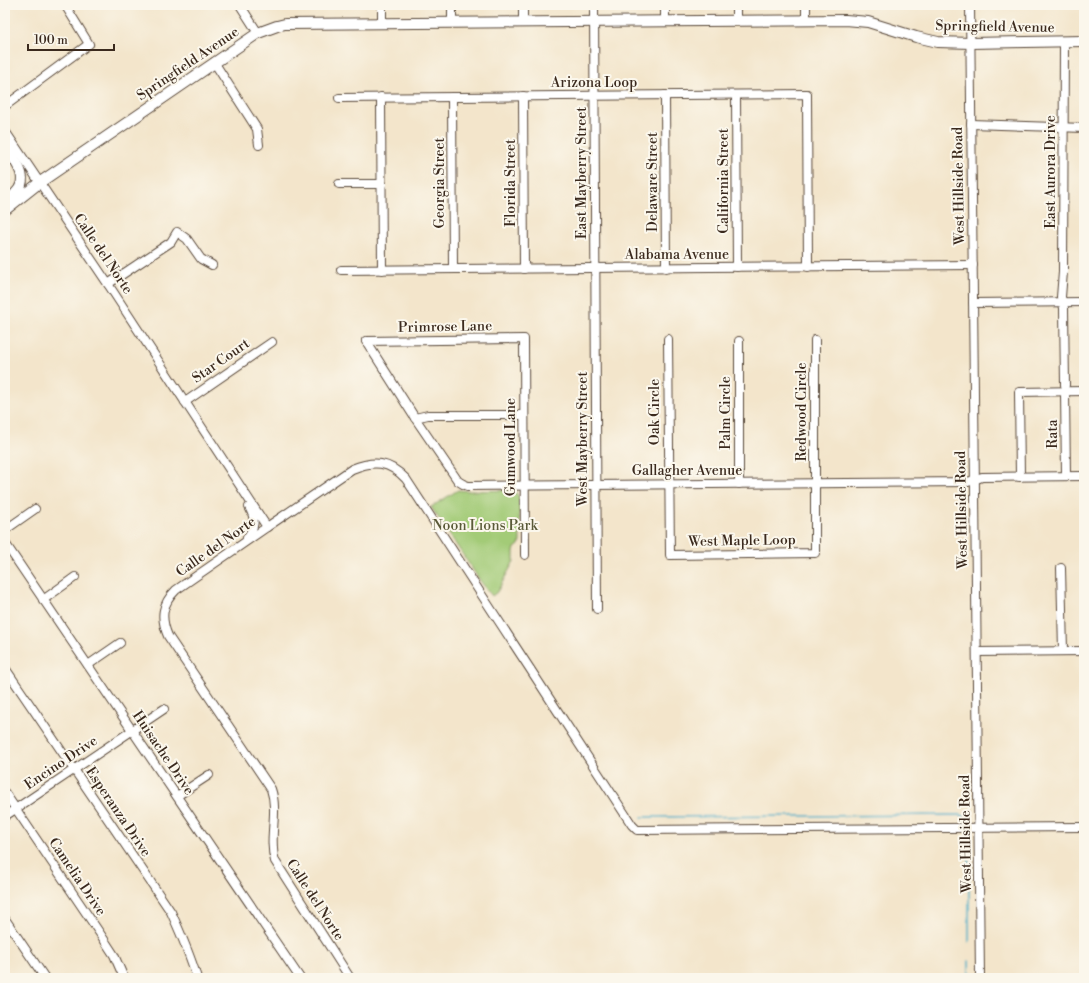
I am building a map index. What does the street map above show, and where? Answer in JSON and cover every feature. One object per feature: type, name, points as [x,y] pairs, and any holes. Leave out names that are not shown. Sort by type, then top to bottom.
[{"type":"main road","name":"Springfield Avenue","points":[[5,210],[39,183],[214,62],[258,33],[285,24],[846,20],[868,22],[928,40],[943,42],[1084,41]]},
{"type":"main road","points":[[5,139],[19,167],[22,178],[19,190],[5,206]]},
{"type":"street","points":[[5,106],[89,44],[65,5]]},
{"type":"street","points":[[240,5],[258,33]]},
{"type":"street","points":[[382,5],[382,23]]},
{"type":"street","points":[[452,5],[452,22]]},
{"type":"street","points":[[523,5],[523,22]]},
{"type":"street","name":"East Mayberry Street","points":[[594,5],[595,268]]},
{"type":"street","points":[[665,5],[665,21]]},
{"type":"street","points":[[736,5],[736,21]]},
{"type":"street","points":[[806,5],[806,20]]},
{"type":"street","name":"West Hillside Road","points":[[970,5],[980,978]]},
{"type":"street","name":"East Aurora Drive","points":[[1064,42],[1063,272],[1061,297],[1064,308],[1065,388]]},
{"type":"street","points":[[214,62],[257,129],[259,145]]},
{"type":"street","name":"Arizona Loop","points":[[339,98],[807,94],[808,267]]},
{"type":"street","name":"Delaware Street","points":[[665,95],[666,268]]},
{"type":"street","name":"California Street","points":[[736,95],[737,268]]},
{"type":"street","name":"Florida Street","points":[[523,96],[524,269]]},
{"type":"street","points":[[381,97],[382,270]]},
{"type":"street","name":"Georgia Street","points":[[452,97],[453,269]]},
{"type":"street","points":[[971,124],[1084,128]]},
{"type":"street","name":"Calle del Norte","points":[[5,131],[108,284],[267,527],[176,590],[168,598],[165,607],[163,620],[164,628],[271,789],[274,802],[272,848],[275,861],[350,978]]},
{"type":"street","points":[[339,184],[382,184]]},
{"type":"street","points":[[108,284],[170,242],[177,232],[187,239],[201,259],[212,265]]},
{"type":"street","name":"Alabama Avenue","points":[[341,270],[973,265]]},
{"type":"street","name":"West Mayberry Street","points":[[595,268],[597,609]]},
{"type":"street","points":[[973,303],[1084,302]]},
{"type":"street","name":"Primrose Lane","points":[[366,341],[524,339]]},
{"type":"street","name":"Gumwood Lane","points":[[524,339],[525,555]]},
{"type":"street","name":"Oak Circle","points":[[668,339],[669,484]]},
{"type":"street","name":"Redwood Circle","points":[[814,483],[815,340]]},
{"type":"street","name":"Gallagher Avenue","points":[[366,341],[415,418],[458,481],[468,486],[968,482],[982,477],[1084,476]]},
{"type":"street","name":"Palm Circle","points":[[739,341],[739,484]]},
{"type":"street","name":"Star Court","points":[[185,402],[272,342]]},
{"type":"street","points":[[1020,477],[1019,392],[1065,388],[1084,392]]},
{"type":"street","name":"Rata","points":[[1065,388],[1066,476]]},
{"type":"street","points":[[415,418],[428,415],[524,414]]},
{"type":"street","points":[[267,527],[352,469],[368,463],[375,463],[387,465],[400,473],[406,479],[632,825],[638,830],[1084,827]]},
{"type":"street","name":"West Maple Loop","points":[[669,484],[670,555],[815,554],[814,483]]},
{"type":"street","points":[[240,486],[242,496],[251,511],[254,520],[252,532],[244,543]]},
{"type":"street","points":[[5,530],[35,509]]},
{"type":"street","name":"Huisache Drive","points":[[5,543],[300,978]]},
{"type":"street","points":[[1062,568],[1063,651]]},
{"type":"street","points":[[44,600],[75,577]]},
{"type":"street","points":[[88,665],[120,643]]},
{"type":"street","points":[[976,652],[1084,651]]},
{"type":"street","name":"Esperanza Drive","points":[[5,668],[171,912],[182,935],[198,978]]},
{"type":"street","name":"Encino Drive","points":[[5,816],[164,709]]},
{"type":"street","points":[[177,796],[209,775]]},
{"type":"street","name":"Camelia Drive","points":[[5,793],[101,935],[114,956],[124,978]]},
{"type":"street","points":[[5,918],[45,978]]},
{"type":"green space","name":"Noon Lions Park","points":[[458,490],[514,490],[519,497],[519,545],[515,548],[514,561],[497,592],[492,596],[431,507]]},
{"type":"waterway","points":[[642,817],[960,815],[965,817],[968,823]]},
{"type":"waterway","points":[[969,838],[969,942]]},
{"type":"waterway","points":[[969,961],[969,978]]}]
